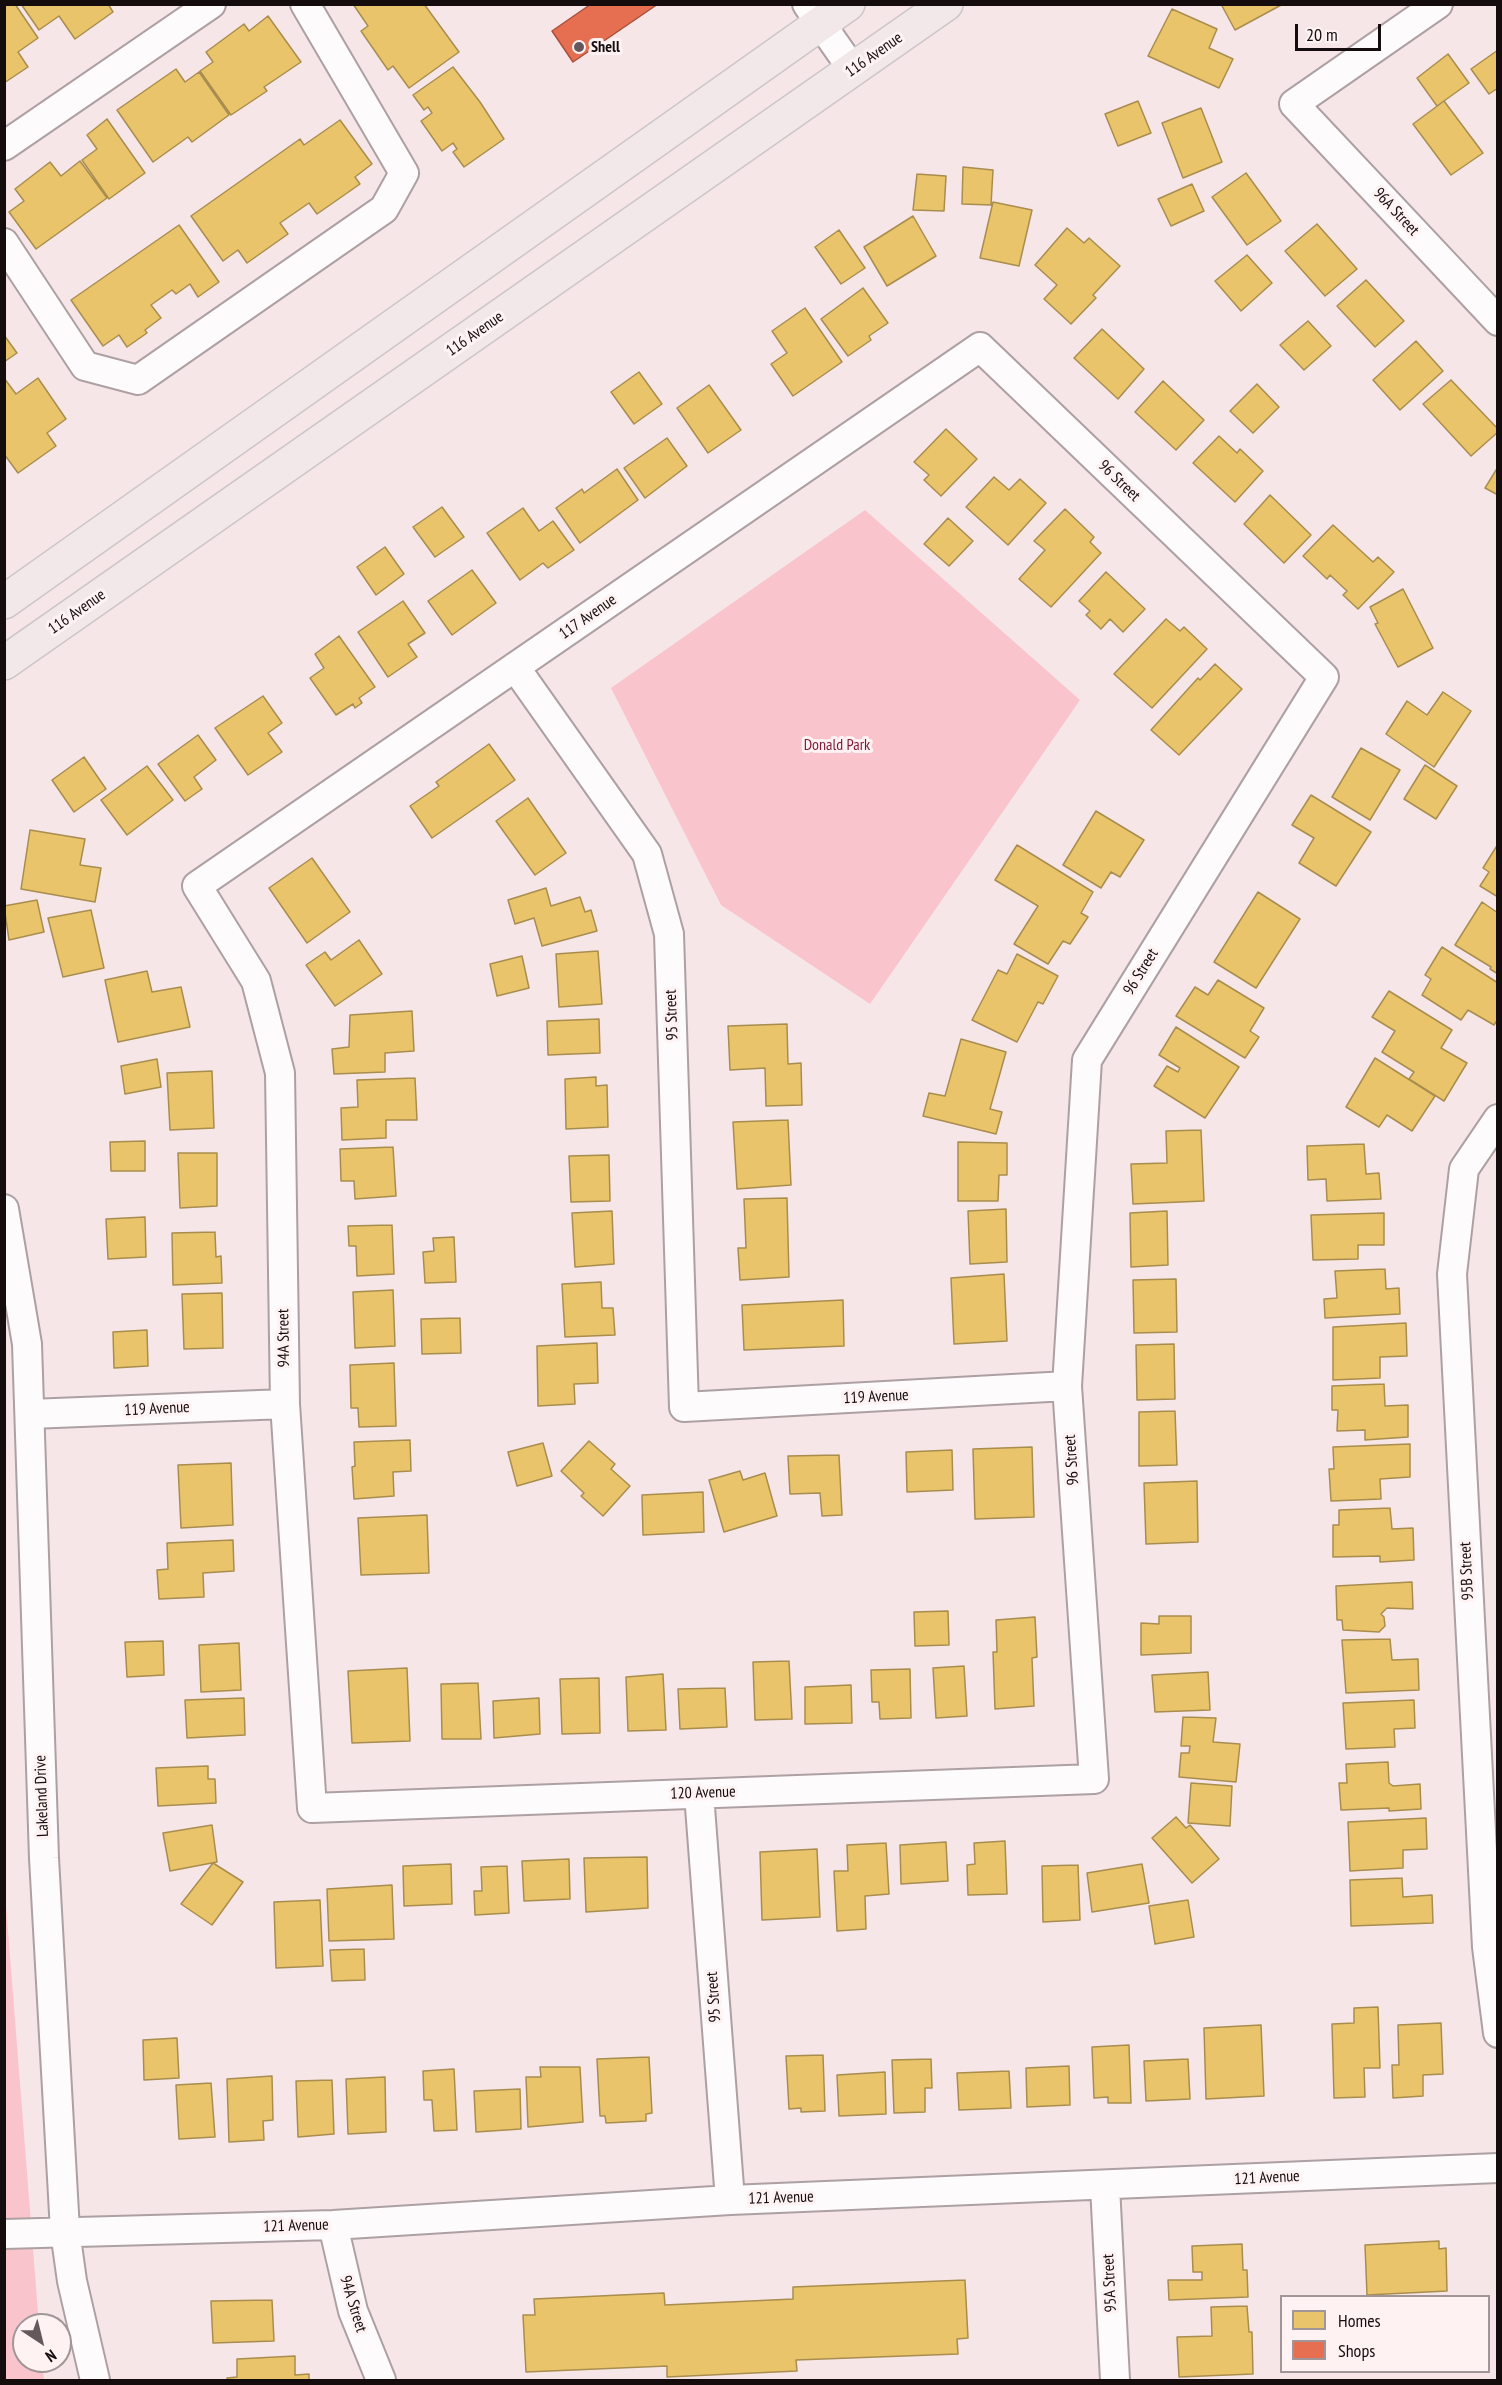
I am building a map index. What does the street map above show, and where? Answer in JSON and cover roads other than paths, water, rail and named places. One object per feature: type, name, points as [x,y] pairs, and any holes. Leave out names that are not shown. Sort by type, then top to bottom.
[{"type":"main road","points":[[4,602],[814,14],[848,4]]},
{"type":"main road","name":"116 Avenue","points":[[4,663],[946,4]]},
{"type":"street","points":[[4,146],[211,4]]},
{"type":"street","points":[[4,243],[85,366],[138,380],[384,210],[404,173],[305,4]]},
{"type":"street","name":"96A Street","points":[[1438,4],[1294,104],[1497,321]]},
{"type":"street","points":[[814,14],[853,70]]},
{"type":"street","name":"117 Avenue","points":[[197,886],[980,347]]},
{"type":"street","name":"96 Street","points":[[980,347],[1324,677],[1087,1060],[1067,1386],[1094,1779]]},
{"type":"street","name":"95 Street","points":[[515,667],[647,854],[669,934],[684,1407]]},
{"type":"street","name":"94A Street","points":[[197,886],[256,981],[280,1073],[285,1404],[312,1808]]},
{"type":"street","name":"95B Street","points":[[1497,1119],[1464,1169],[1452,1274],[1487,1947],[1497,2033]]},
{"type":"street","name":"Lakeland Drive","points":[[4,1209],[27,1344],[44,1858],[65,2231],[72,2281],[95,2380]]},
{"type":"street","name":"119 Avenue","points":[[684,1407],[1067,1386]]},
{"type":"street","name":"119 Avenue","points":[[30,1414],[285,1404]]},
{"type":"street","name":"120 Avenue","points":[[312,1808],[1094,1779]]},
{"type":"street","name":"95 Street","points":[[699,1794],[730,2200]]},
{"type":"street","name":"121 Avenue","points":[[4,2234],[333,2225],[730,2200],[1497,2168]]},
{"type":"street","name":"95A Street","points":[[1105,2186],[1115,2380]]},
{"type":"street","name":"94A Street","points":[[333,2225],[352,2311],[381,2380]]},
{"type":"place","name":"Shell","points":[[579,47]]},
{"type":"park label","name":"Donald Park","points":[[837,745]]}]
